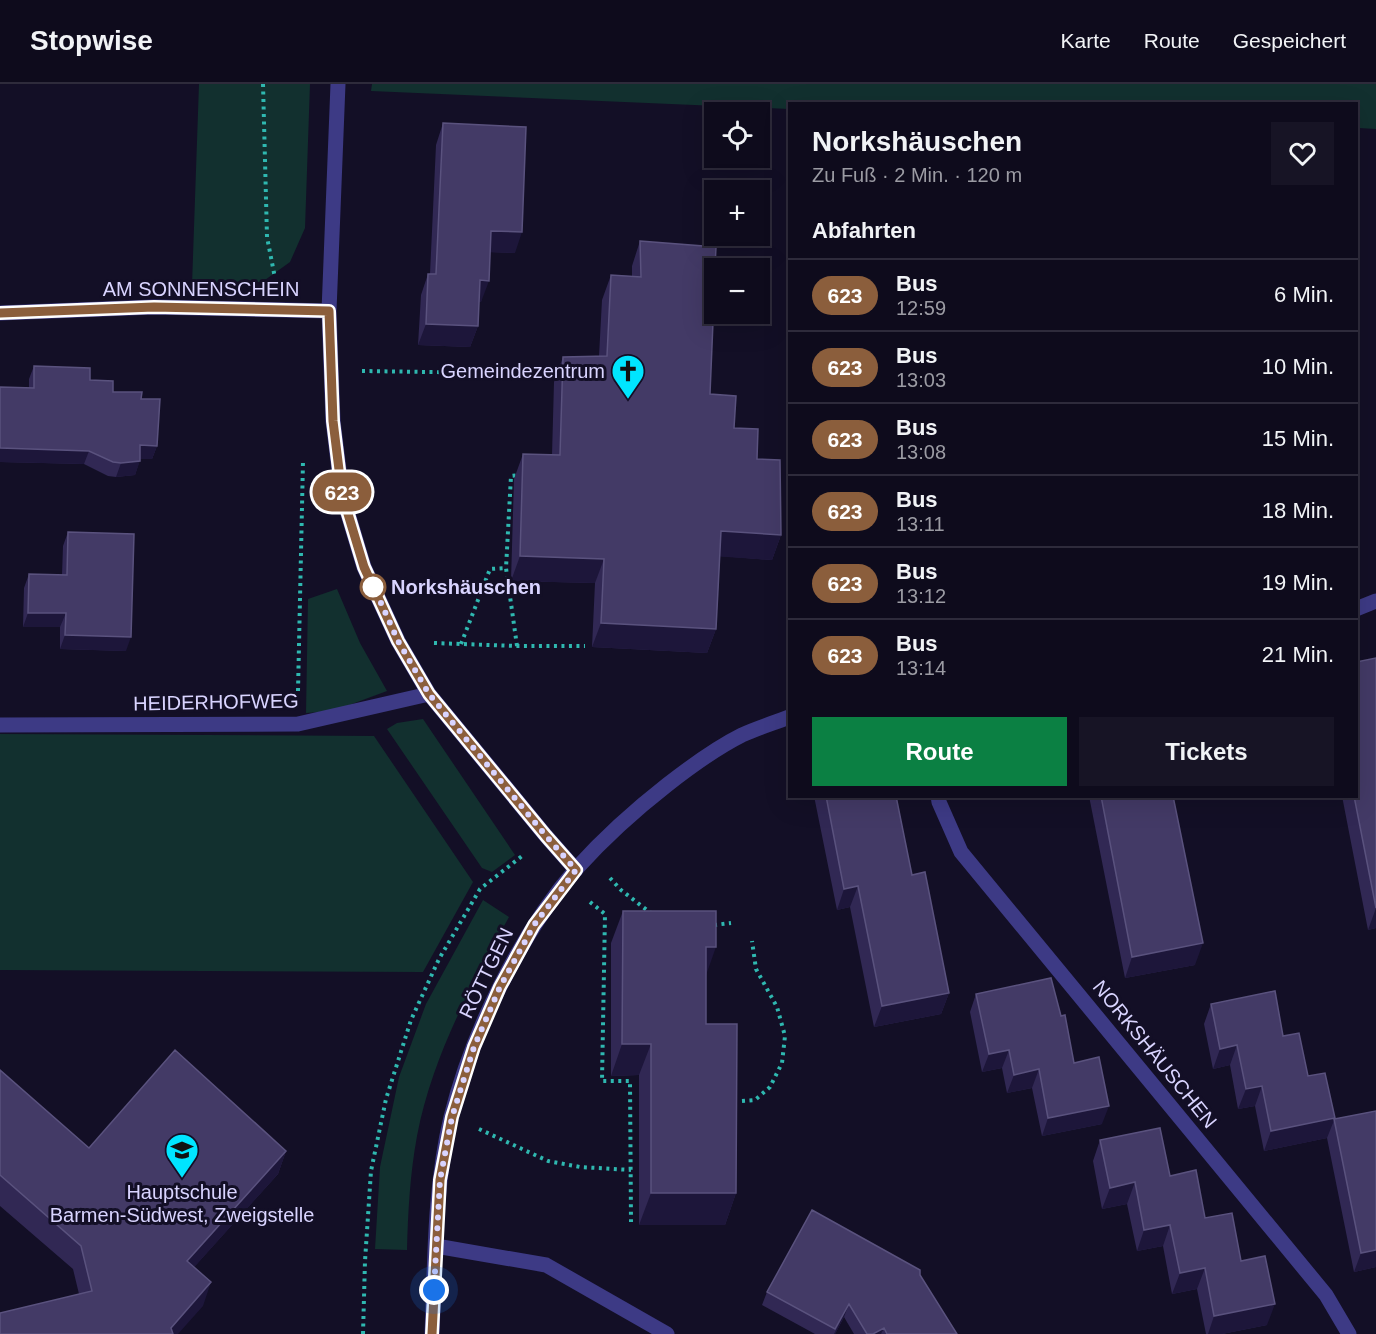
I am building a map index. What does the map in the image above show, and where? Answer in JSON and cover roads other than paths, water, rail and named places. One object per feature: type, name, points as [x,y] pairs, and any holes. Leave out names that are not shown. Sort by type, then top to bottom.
[{"type":"street","points":[[338,84],[329,311],[333,421],[342,494],[364,567],[398,641],[429,694],[546,836],[571,876]]},
{"type":"street","name":"AM SONNENSCHEIN","points":[[0,313],[154,307],[329,311]]},
{"type":"street","points":[[1358,608],[1376,601]]},
{"type":"street","name":"HEIDERHOFWEG","points":[[0,725],[298,724],[429,694]]},
{"type":"street","name":"RÖTTGEN","points":[[432,1334],[440,1180],[452,1117],[474,1047],[500,987],[534,925],[589,855],[638,808],[688,768],[742,735],[788,717]]},
{"type":"street","name":"NORKSHÄUSCHEN","points":[[939,798],[961,852],[1326,1295],[1349,1334]]},
{"type":"street","points":[[436,1246],[546,1265],[667,1334]]},
{"type":"place","name":"Gemeindezentrum","points":[[628,400]]},
{"type":"place","name":"Norkshäuschen","points":[[373,587]]},
{"type":"place","name":"Hauptschule Barmen-Südwest, Zweigstelle","points":[[182,1179]]}]
